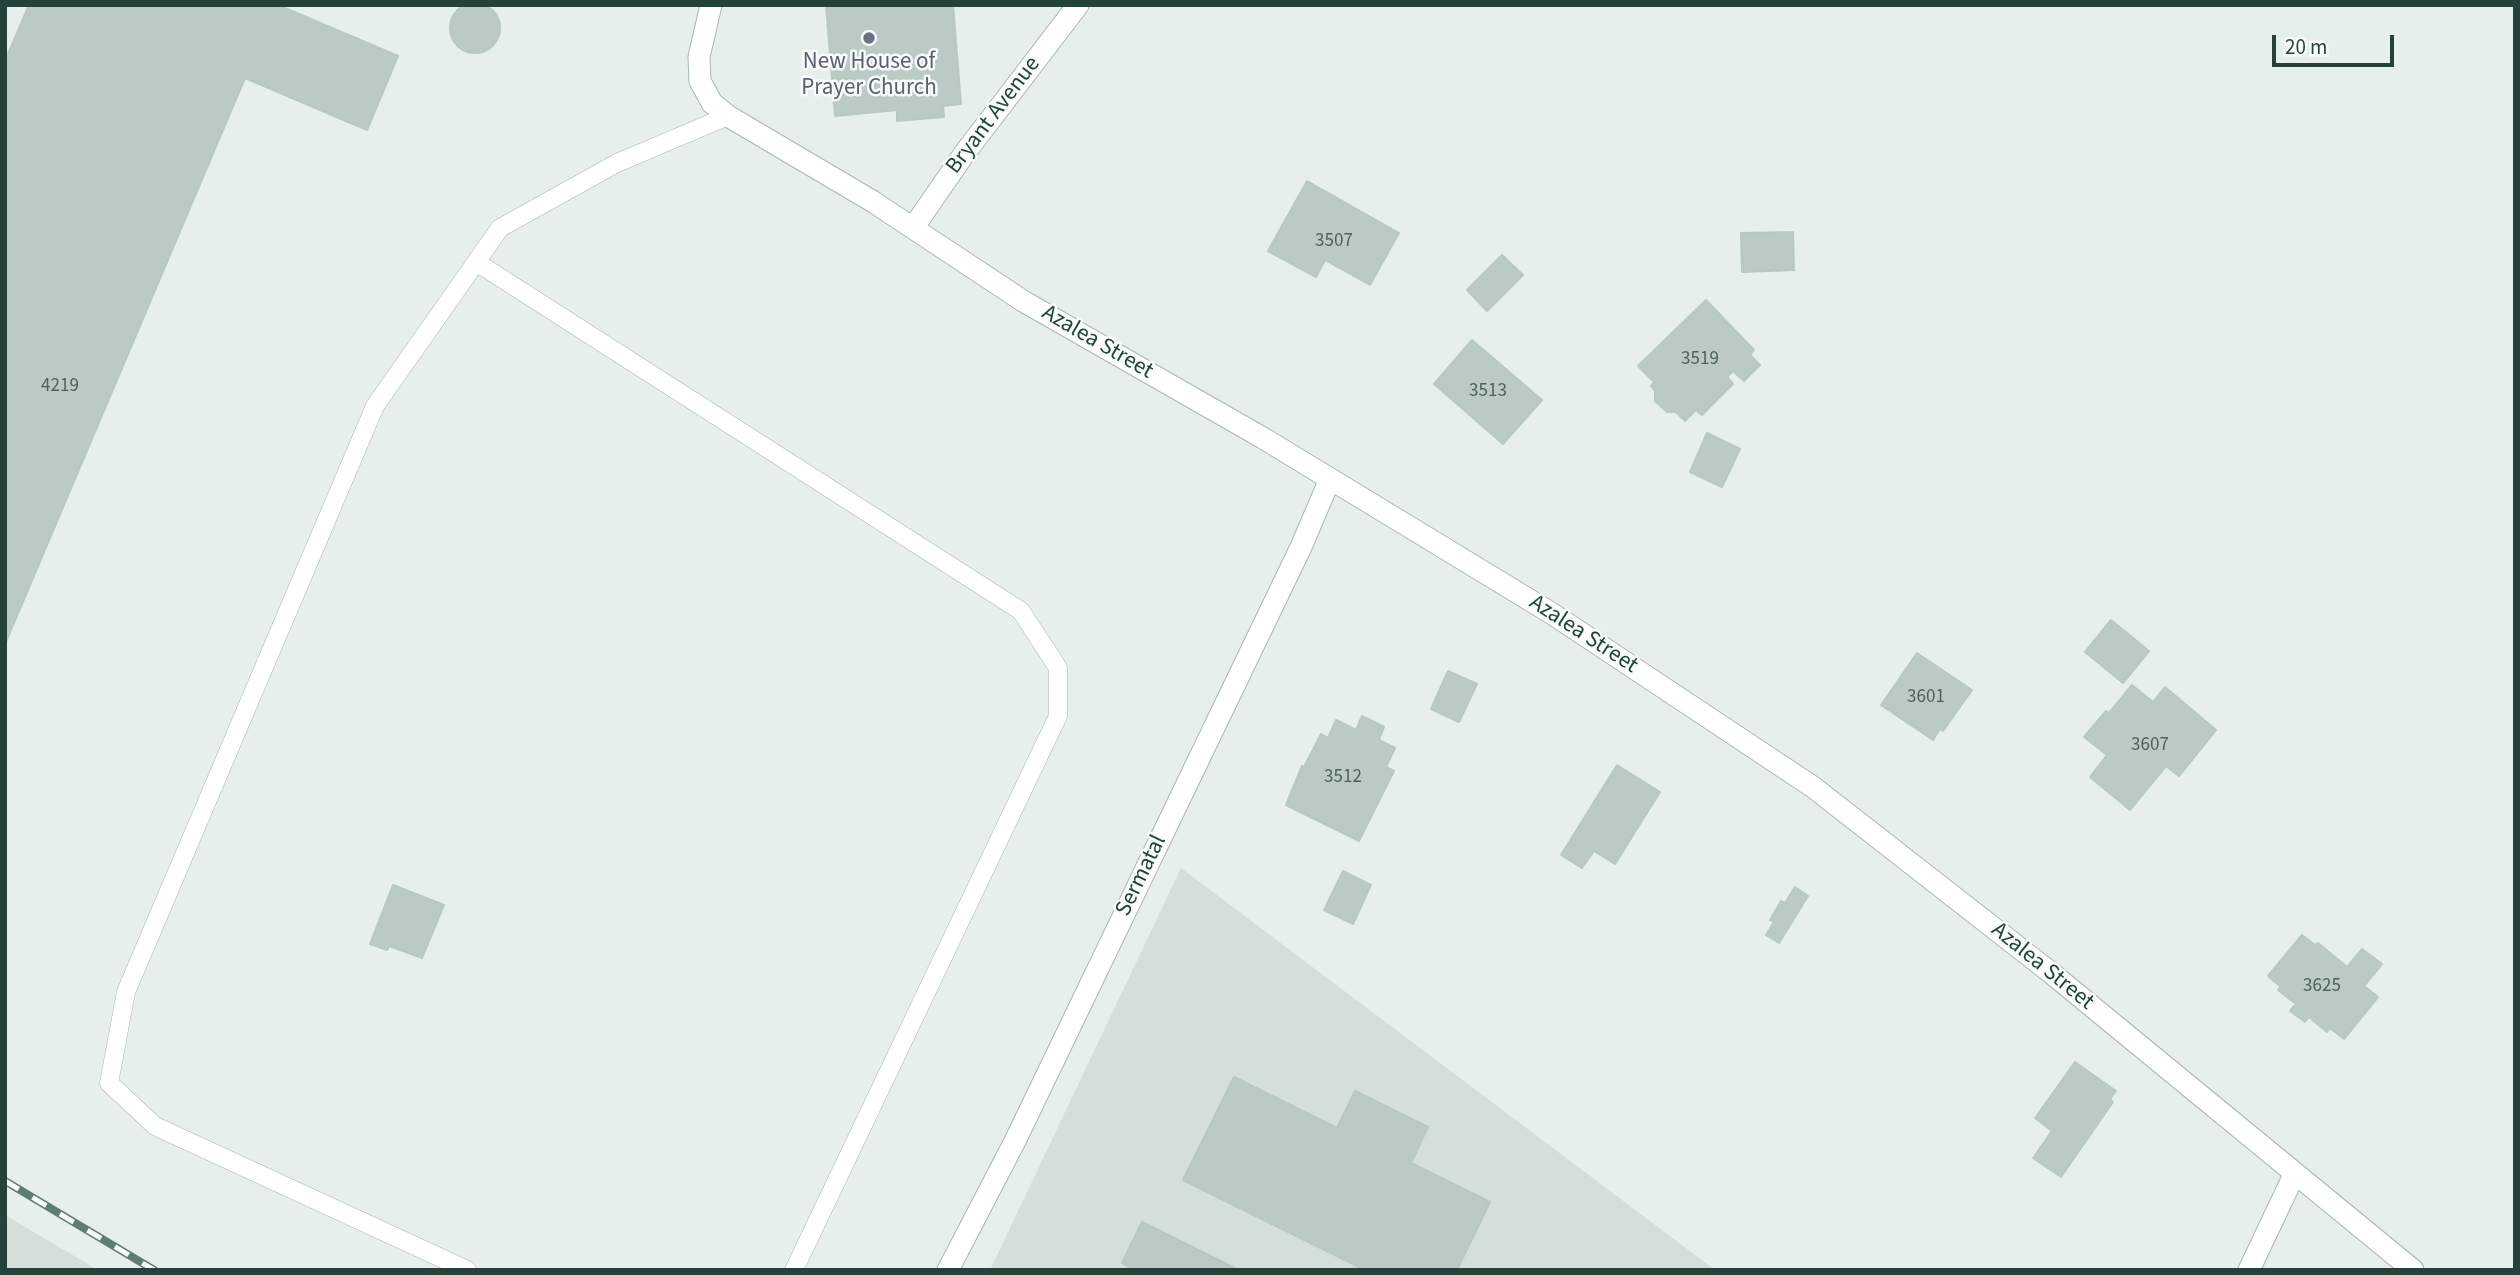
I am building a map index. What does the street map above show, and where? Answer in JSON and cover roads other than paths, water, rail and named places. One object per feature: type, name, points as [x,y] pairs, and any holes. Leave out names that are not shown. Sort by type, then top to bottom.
[{"type":"street","name":"Azalea Street","points":[[711,5],[699,57],[700,81],[712,103],[729,116],[872,201],[1023,301],[1331,479],[1551,613],[1814,786],[2050,972],[2413,1270]]},
{"type":"street","name":"Bryant Avenue","points":[[913,228],[964,155],[1078,5]]},
{"type":"street","name":"Sermatal","points":[[948,1270],[1015,1141],[1301,547],[1331,479]]},
{"type":"street","points":[[2249,1270],[2295,1173]]},
{"type":"lane","points":[[467,1270],[155,1126],[109,1083],[126,992],[375,406],[500,228],[617,163],[729,116]]},
{"type":"lane","points":[[476,262],[1021,611],[1058,668],[1058,716],[794,1270]]},
{"type":"railway","points":[[5,1181],[154,1270]]},
{"type":"place","name":"New House of Prayer Church","points":[[869,38]]}]
